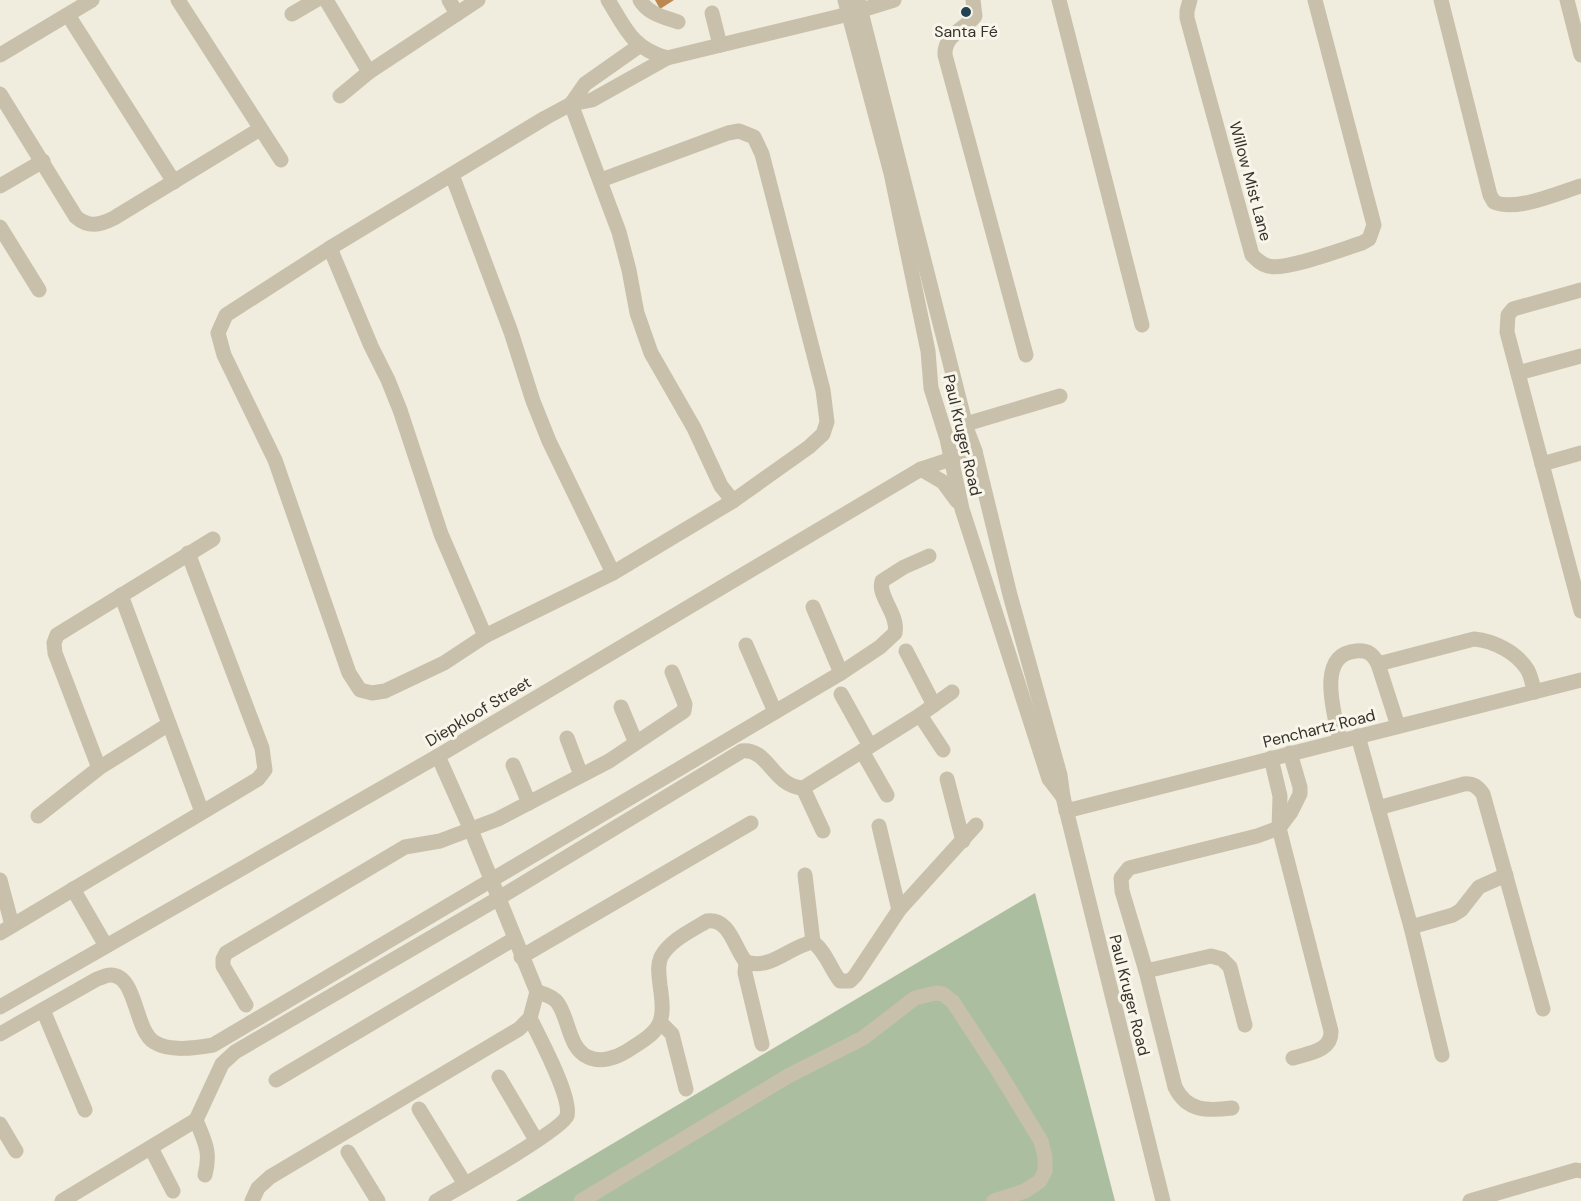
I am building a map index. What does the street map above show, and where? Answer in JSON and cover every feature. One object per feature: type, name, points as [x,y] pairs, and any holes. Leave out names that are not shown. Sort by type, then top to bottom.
[{"type":"street","points":[[0,55],[92,0]]},
{"type":"street","points":[[178,0],[281,160]]},
{"type":"street","points":[[292,14],[316,0]]},
{"type":"street","points":[[326,0],[369,72]]},
{"type":"street","points":[[449,0],[457,14]]},
{"type":"street","points":[[340,96],[369,72],[478,0]]},
{"type":"street","points":[[608,0],[630,37],[639,46],[653,54],[667,58]]},
{"type":"street","points":[[640,0],[643,6],[657,15],[678,22]]},
{"type":"street","points":[[601,180],[728,133],[739,131],[754,137],[758,144],[823,390],[827,422],[823,434],[809,447],[733,501],[613,573],[485,636],[444,663],[385,691],[372,693],[360,690],[354,684],[349,672],[275,460],[224,356],[218,333],[226,315],[330,248],[571,104],[592,100],[667,58],[853,6],[894,0]]},
{"type":"street","points":[[973,0],[975,16],[946,44],[945,55],[1026,355]]},
{"type":"street","points":[[1059,0],[1142,325]]},
{"type":"street","name":"Willow Mist Lane","points":[[1190,0],[1187,18],[1252,255],[1258,261],[1275,267],[1290,265],[1362,243],[1369,239],[1374,225],[1315,0]]},
{"type":"street","points":[[1441,0],[1490,195],[1494,202],[1509,206],[1581,186]]},
{"type":"street","points":[[1567,0],[1581,55]]},
{"type":"street","name":"Paul Kruger Road","points":[[853,6],[975,451],[1022,639],[1060,775],[1065,804],[1163,1201]]},
{"type":"street","name":"Paul Kruger Road","points":[[853,6],[928,351],[931,388],[947,439],[962,508],[1049,779],[1065,804]]},
{"type":"street","points":[[712,13],[720,45]]},
{"type":"street","points":[[68,15],[174,182]]},
{"type":"street","points":[[571,104],[585,84],[639,46]]},
{"type":"street","points":[[0,94],[76,217],[83,223],[93,225],[102,225],[260,129]]},
{"type":"street","points":[[571,104],[619,232],[637,313],[651,353],[694,428],[720,486],[733,501]]},
{"type":"street","points":[[0,186],[43,161]]},
{"type":"street","points":[[452,175],[549,441],[613,573]]},
{"type":"street","points":[[0,227],[4,244],[39,290]]},
{"type":"street","points":[[330,248],[392,390],[441,534],[485,636]]},
{"type":"street","points":[[1581,291],[1513,309],[1508,315],[1507,332],[1542,464],[1574,553],[1581,611]]},
{"type":"street","points":[[1518,373],[1581,356]]},
{"type":"street","points":[[966,424],[1060,396]]},
{"type":"street","name":"Diepkloof Street","points":[[0,1007],[438,756],[921,469],[975,451]]},
{"type":"street","points":[[1542,464],[1581,453]]},
{"type":"street","points":[[921,469],[943,482],[962,508]]},
{"type":"street","points":[[99,768],[55,653],[54,643],[57,634],[213,539]]},
{"type":"street","points":[[0,880],[6,929],[258,779],[266,770],[265,760],[189,554]]},
{"type":"street","points":[[0,1034],[97,979],[110,975],[120,977],[128,987],[141,1023],[152,1041],[170,1047],[193,1048],[213,1045],[841,673],[880,647],[895,633],[895,620],[881,590],[882,581],[904,567],[929,556]]},
{"type":"street","points":[[121,595],[202,812]]},
{"type":"street","points":[[813,607],[841,673]]},
{"type":"street","points":[[1378,664],[1474,639],[1484,640],[1497,644],[1522,663],[1528,671],[1534,692]]},
{"type":"street","points":[[746,645],[775,712]]},
{"type":"street","points":[[906,651],[934,705]]},
{"type":"street","points":[[1340,741],[1330,684],[1333,664],[1346,653],[1368,651],[1373,654],[1398,726]]},
{"type":"street","points":[[246,1005],[223,966],[226,953],[405,847],[440,841],[471,830],[609,761],[684,711],[685,704],[672,672]]},
{"type":"street","name":"Penchartz Road","points":[[1065,804],[1271,758],[1581,680]]},
{"type":"street","points":[[62,1201],[86,1195],[196,1120],[222,1064],[235,1052],[499,898],[742,751],[750,750],[757,753],[785,783],[791,787],[803,788],[920,715],[952,692]]},
{"type":"street","points":[[841,694],[887,795]]},
{"type":"street","points":[[621,707],[636,743]]},
{"type":"street","points":[[920,715],[943,750]]},
{"type":"street","points":[[38,816],[99,768],[169,724]]},
{"type":"street","points":[[1359,736],[1411,927],[1442,1055]]},
{"type":"street","points":[[567,738],[581,776]]},
{"type":"street","points":[[1232,1108],[1201,1109],[1179,1096],[1120,884],[1125,870],[1257,836],[1279,828],[1291,812],[1300,794],[1290,753]]},
{"type":"street","points":[[252,1201],[258,1188],[270,1177],[519,1029],[530,1018],[537,992],[471,830],[438,756]]},
{"type":"street","points":[[1271,758],[1280,796],[1279,828],[1331,1031],[1326,1047],[1293,1058]]},
{"type":"street","points":[[513,765],[529,803]]},
{"type":"street","points":[[947,779],[963,841]]},
{"type":"street","points":[[1378,808],[1464,784],[1477,786],[1483,794],[1543,1009]]},
{"type":"street","points":[[803,788],[823,831]]},
{"type":"street","points":[[521,957],[751,823]]},
{"type":"street","points":[[805,875],[813,942],[824,953],[840,981],[850,981],[899,910],[976,825]]},
{"type":"street","points":[[879,826],[899,910]]},
{"type":"street","points":[[1411,927],[1453,915],[1461,910],[1479,887],[1506,875]]},
{"type":"street","points":[[74,889],[106,946]]},
{"type":"street","points":[[537,992],[550,996],[557,1002],[578,1048],[586,1057],[610,1059],[624,1053],[652,1034],[661,1023],[663,1012],[658,972],[660,959],[666,948],[693,929],[713,920],[722,924],[740,956],[746,962],[756,965],[768,963],[794,948],[813,942]]},
{"type":"street","points":[[276,1080],[514,939]]},
{"type":"street","points":[[1146,971],[1211,956],[1222,959],[1230,968],[1245,1025]]},
{"type":"street","points":[[746,962],[746,973],[762,1044]]},
{"type":"street","points":[[581,1201],[788,1076],[863,1038],[915,998],[936,993],[943,994],[953,1002],[1041,1141],[1045,1157],[1045,1171],[1040,1181],[1025,1191],[994,1201]]},
{"type":"street","points":[[43,1010],[85,1110]]},
{"type":"street","points":[[436,1201],[536,1140],[563,1122],[567,1116],[568,1108],[563,1090],[530,1018]]},
{"type":"street","points":[[661,1023],[672,1034],[686,1089]]},
{"type":"street","points":[[499,1077],[536,1140]]},
{"type":"street","points":[[419,1109],[465,1184]]},
{"type":"street","points":[[196,1120],[209,1160],[205,1175]]},
{"type":"street","points":[[0,1124],[16,1151]]},
{"type":"street","points":[[152,1148],[173,1191]]},
{"type":"street","points":[[348,1152],[378,1201]]},
{"type":"street","points":[[1470,1201],[1581,1171]]},
{"type":"green space","points":[[1035,893],[1115,1201],[516,1201]]},
{"type":"building","points":[[655,0],[674,0],[660,9]]},
{"type":"place","name":"Santa Fé","points":[[966,12]]}]
